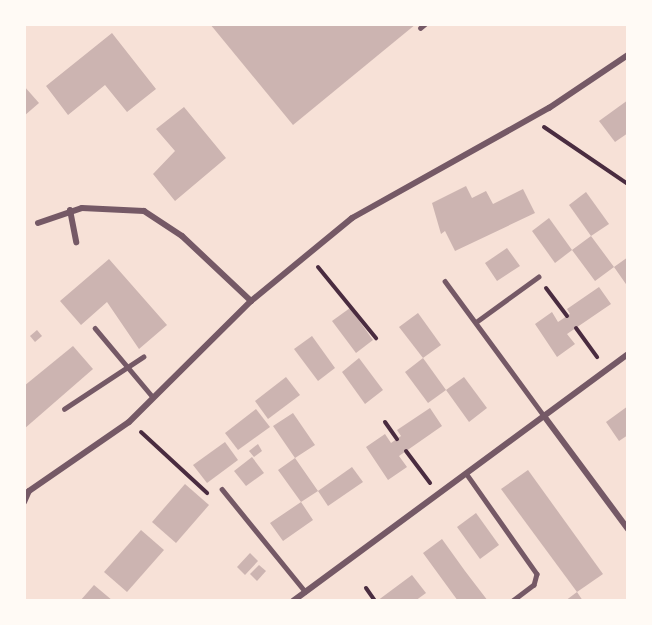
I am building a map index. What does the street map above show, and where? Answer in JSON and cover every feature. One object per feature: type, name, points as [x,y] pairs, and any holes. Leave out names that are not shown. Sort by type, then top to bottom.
[{"type":"street","points":[[24,502],[26,488],[129,422],[251,301],[306,252],[352,218],[532,118],[628,55]]},
{"type":"street","points":[[38,223],[70,210],[127,208],[154,216],[251,301]]},
{"type":"street","points":[[70,210],[76,242]]},
{"type":"street","points":[[293,601],[628,354]]},
{"type":"street","points":[[544,416],[628,529]]},
{"type":"lane","points":[[476,322],[538,277]]},
{"type":"lane","points":[[445,281],[544,416]]},
{"type":"lane","points":[[95,328],[126,369],[153,398]]},
{"type":"lane","points":[[64,409],[143,357]]},
{"type":"lane","points":[[466,473],[537,574],[534,585],[513,601]]},
{"type":"lane","points":[[222,489],[305,591]]},
{"type":"path","points":[[532,118],[628,184]]},
{"type":"path","points":[[306,252],[376,338]]},
{"type":"path","points":[[538,277],[567,316]]},
{"type":"path","points":[[576,328],[607,369]]},
{"type":"path","points":[[129,422],[206,494],[218,485],[222,489]]},
{"type":"path","points":[[384,422],[397,439]]},
{"type":"path","points":[[406,451],[437,493]]},
{"type":"path","points":[[366,588],[375,601]]},
{"type":"building","points":[[210,24],[416,24],[293,125]]},
{"type":"building","points":[[112,33],[156,89],[127,112],[105,85],[68,115],[46,86]]},
{"type":"building","points":[[24,86],[39,103],[24,116]]},
{"type":"building","points":[[628,100],[628,133],[615,142],[599,121]]},
{"type":"building","points":[[184,107],[226,158],[175,201],[153,174],[175,151],[156,129]]},
{"type":"building","points":[[466,186],[472,198],[486,191],[493,204],[523,189],[535,213],[455,251],[445,231],[441,234],[432,203]]},
{"type":"building","points":[[586,192],[609,224],[591,236],[569,205]]},
{"type":"building","points":[[549,218],[572,250],[555,263],[532,231]]},
{"type":"building","points":[[591,236],[614,267],[595,281],[572,250]]},
{"type":"building","points":[[507,248],[520,266],[497,281],[485,263]]},
{"type":"building","points":[[628,257],[628,287],[614,267]]},
{"type":"building","points":[[109,259],[167,325],[139,349],[107,302],[81,325],[60,301]]},
{"type":"building","points":[[599,287],[611,304],[567,334],[575,344],[557,357],[535,324],[552,312],[558,322],[570,314],[567,309]]},
{"type":"building","points":[[350,308],[373,340],[356,353],[332,321]]},
{"type":"building","points":[[418,313],[441,345],[423,358],[399,327]]},
{"type":"building","points":[[37,330],[42,336],[35,342],[30,336]]},
{"type":"building","points":[[312,336],[335,368],[318,381],[294,349]]},
{"type":"building","points":[[73,346],[93,369],[24,429],[24,386]]},
{"type":"building","points":[[359,358],[383,390],[365,404],[342,372]]},
{"type":"building","points":[[423,358],[446,390],[428,403],[405,372]]},
{"type":"building","points":[[286,377],[300,395],[268,419],[255,401]]},
{"type":"building","points":[[464,377],[487,408],[469,422],[446,390]]},
{"type":"building","points":[[628,406],[628,435],[619,441],[606,422]]},
{"type":"building","points":[[430,408],[442,426],[399,456],[407,467],[388,480],[366,447],[385,434],[391,443],[401,436],[397,430]]},
{"type":"building","points":[[256,409],[270,427],[238,450],[225,433]]},
{"type":"building","points":[[293,413],[315,445],[295,458],[273,426]]},
{"type":"building","points":[[225,442],[238,460],[207,483],[193,465]]},
{"type":"building","points":[[258,444],[262,451],[254,457],[249,451]]},
{"type":"building","points":[[252,457],[264,473],[246,486],[234,471]]},
{"type":"building","points":[[295,458],[318,491],[301,502],[278,470]]},
{"type":"building","points":[[352,467],[363,482],[328,506],[318,491]]},
{"type":"building","points":[[528,470],[603,574],[577,592],[501,489]]},
{"type":"building","points":[[185,484],[209,505],[176,543],[152,522]]},
{"type":"building","points":[[301,502],[313,520],[283,541],[270,523]]},
{"type":"building","points":[[476,513],[499,545],[480,559],[457,527]]},
{"type":"building","points":[[141,530],[164,550],[127,592],[104,572]]},
{"type":"building","points":[[442,539],[488,601],[458,601],[423,553]]},
{"type":"building","points":[[250,553],[258,561],[245,575],[237,567]]},
{"type":"building","points":[[259,565],[266,571],[257,581],[250,574]]},
{"type":"building","points":[[412,575],[426,593],[415,601],[377,601]]},
{"type":"building","points":[[94,585],[113,601],[80,601]]},
{"type":"building","points":[[577,592],[583,601],[565,601]]}]
